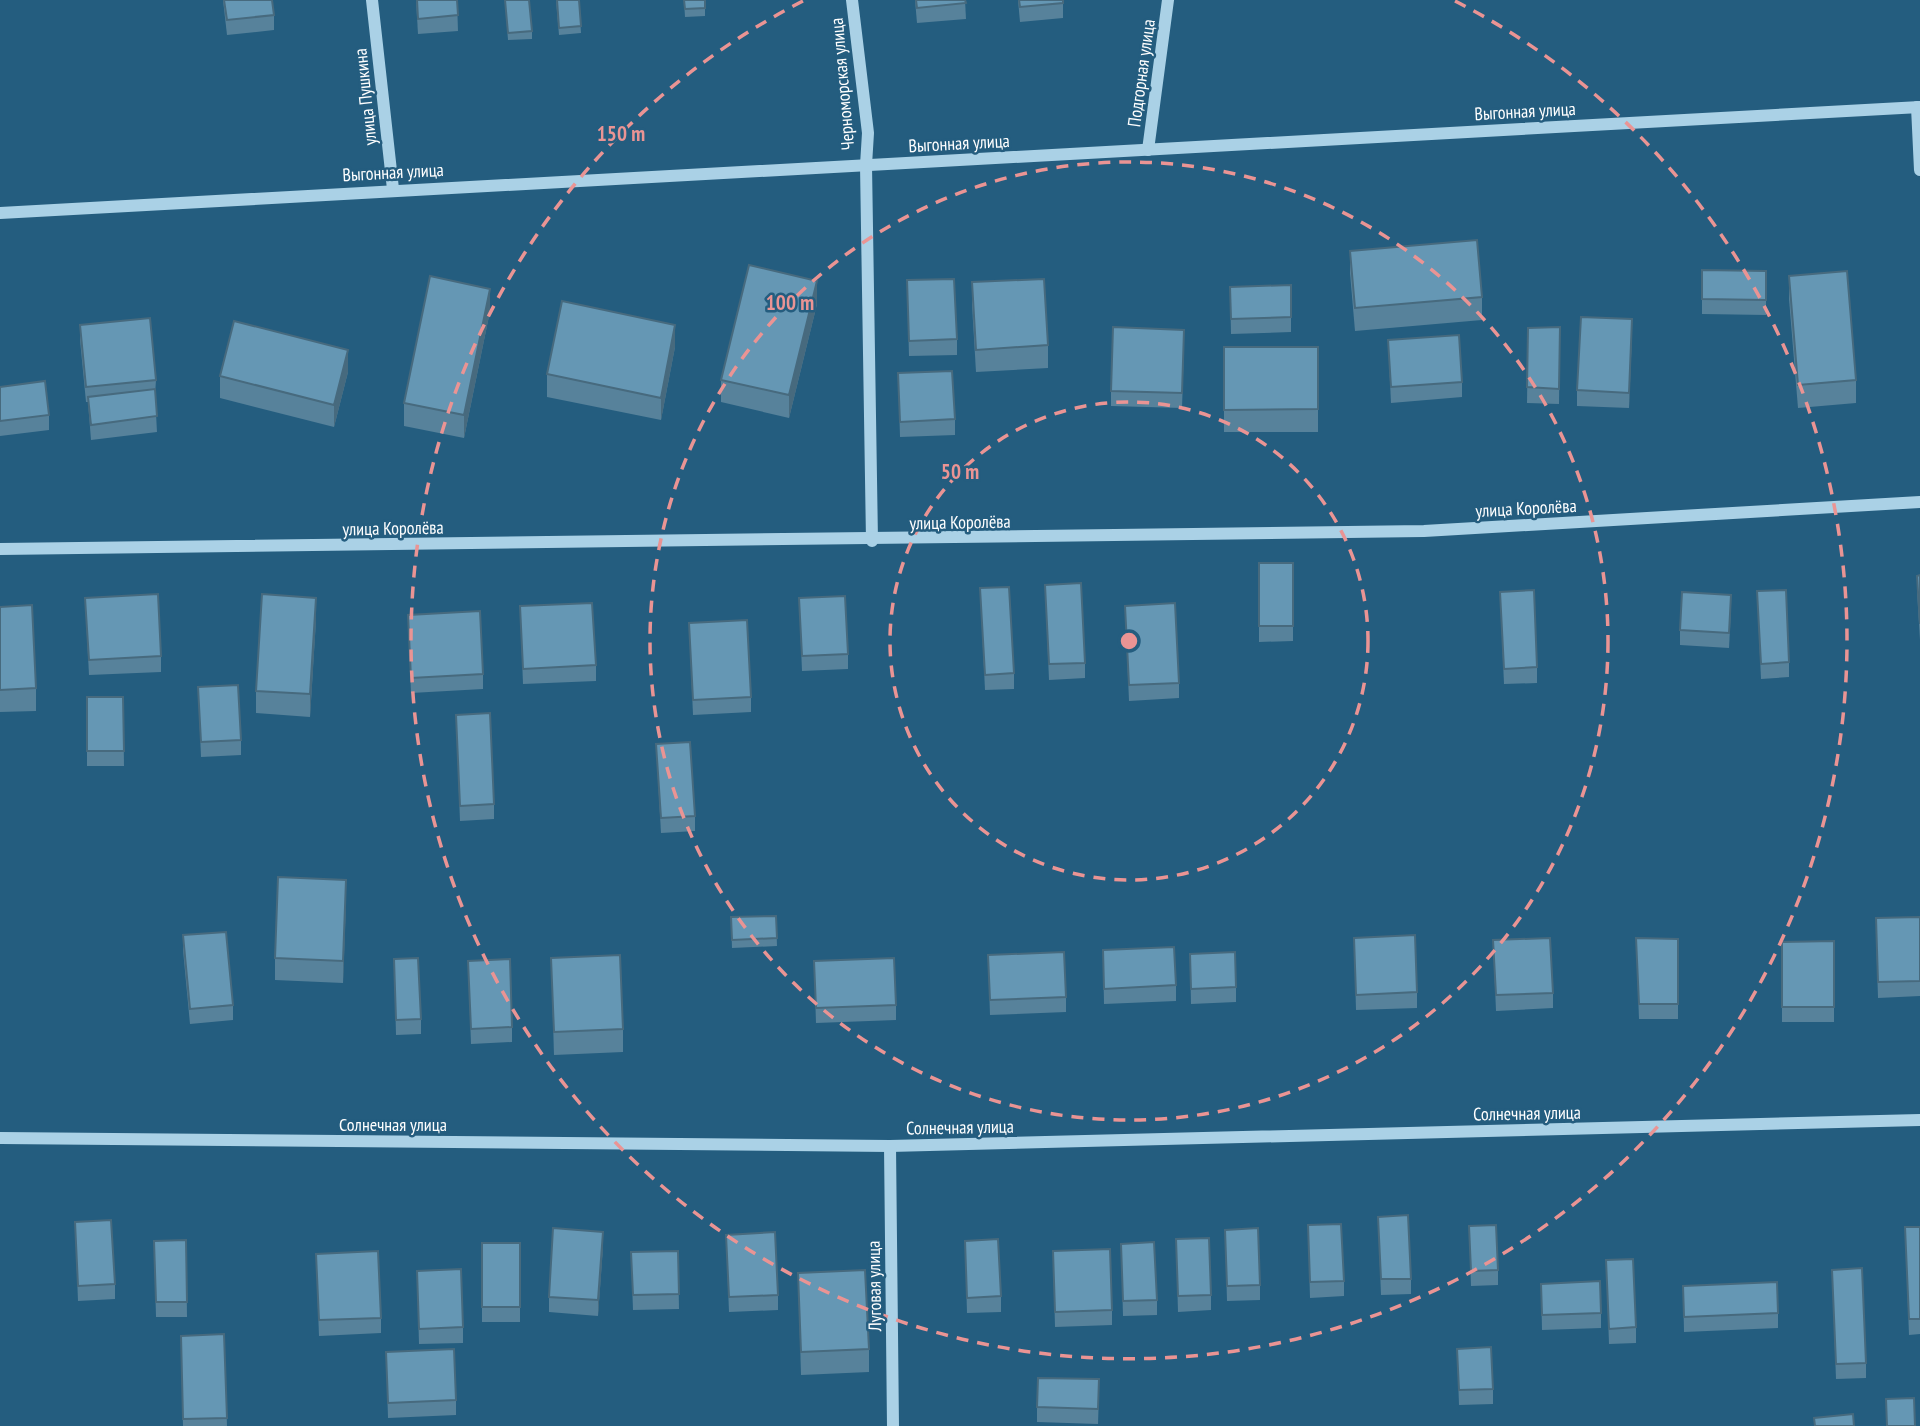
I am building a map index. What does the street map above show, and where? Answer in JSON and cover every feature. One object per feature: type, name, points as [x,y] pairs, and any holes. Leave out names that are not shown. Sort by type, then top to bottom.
[{"type":"street","name":"улица Пушкина","points":[[372,0],[393,189]]},
{"type":"street","name":"Черноморская улица","points":[[852,0],[868,133],[866,165],[873,541]]},
{"type":"street","name":"Подгорная улица","points":[[1148,150],[1168,0]]},
{"type":"street","name":"Выгонная улица","points":[[0,213],[393,189],[1919,107]]},
{"type":"street","points":[[1919,107],[1920,170]]},
{"type":"street","name":"улица Королёва","points":[[0,549],[873,541],[1424,531],[1920,502]]},
{"type":"street","name":"Солнечная улица","points":[[0,1138],[890,1146],[1920,1120]]},
{"type":"street","name":"Луговая улица","points":[[890,1146],[893,1426]]},
{"type":"building","points":[[224,0],[272,0],[274,15],[227,20]]},
{"type":"building","points":[[417,0],[457,0],[458,15],[418,19]]},
{"type":"building","points":[[505,0],[529,0],[532,31],[508,33]]},
{"type":"building","points":[[557,0],[579,0],[581,26],[559,28]]},
{"type":"building","points":[[684,0],[705,0],[705,8],[685,9]]},
{"type":"building","points":[[916,0],[965,0],[966,3],[917,8]]},
{"type":"building","points":[[1019,0],[1063,0],[1063,3],[1020,7]]},
{"type":"building","points":[[1477,240],[1482,297],[1355,308],[1350,251]]},
{"type":"building","points":[[749,265],[817,281],[789,395],[721,380]]},
{"type":"building","points":[[1702,270],[1766,271],[1766,300],[1702,299]]},
{"type":"building","points":[[1847,271],[1856,380],[1798,385],[1789,276]]},
{"type":"building","points":[[430,276],[490,289],[464,415],[404,403]]},
{"type":"building","points":[[954,279],[957,339],[909,341],[907,280]]},
{"type":"building","points":[[1044,279],[1048,345],[976,350],[972,282]]},
{"type":"building","points":[[1291,285],[1291,317],[1231,319],[1230,287]]},
{"type":"building","points":[[562,301],[675,325],[661,398],[547,374]]},
{"type":"building","points":[[1581,317],[1632,319],[1629,393],[1577,390]]},
{"type":"building","points":[[150,318],[156,380],[86,387],[80,325]]},
{"type":"building","points":[[234,321],[348,350],[334,405],[220,376]]},
{"type":"building","points":[[1113,327],[1184,330],[1182,393],[1111,391]]},
{"type":"building","points":[[1560,327],[1559,389],[1527,387],[1528,328]]},
{"type":"building","points":[[1459,335],[1462,382],[1391,387],[1388,340]]},
{"type":"building","points":[[1224,347],[1318,347],[1318,409],[1224,410]]},
{"type":"building","points":[[952,371],[955,419],[900,422],[898,373]]},
{"type":"building","points":[[45,381],[49,415],[0,421],[0,387]]},
{"type":"building","points":[[155,389],[157,416],[91,425],[88,397]]},
{"type":"building","points":[[1259,563],[1293,563],[1293,626],[1259,626]]},
{"type":"building","points":[[1920,575],[1920,624],[1917,576]]},
{"type":"building","points":[[1081,583],[1085,663],[1049,664],[1045,585]]},
{"type":"building","points":[[1009,587],[1014,673],[985,675],[980,588]]},
{"type":"building","points":[[1534,590],[1537,667],[1504,669],[1500,592]]},
{"type":"building","points":[[1786,590],[1789,662],[1761,664],[1757,591]]},
{"type":"building","points":[[1682,592],[1731,595],[1729,633],[1680,630]]},
{"type":"building","points":[[158,594],[161,656],[89,660],[85,598]]},
{"type":"building","points":[[262,594],[316,598],[310,694],[256,691]]},
{"type":"building","points":[[845,596],[848,654],[802,656],[799,598]]},
{"type":"building","points":[[592,603],[596,665],[523,669],[520,606]]},
{"type":"building","points":[[1175,603],[1179,683],[1129,685],[1125,606]]},
{"type":"building","points":[[32,605],[36,688],[0,690],[0,607]]},
{"type":"building","points":[[480,611],[483,674],[411,678],[408,615]]},
{"type":"building","points":[[747,620],[751,697],[693,700],[689,623]]},
{"type":"building","points":[[238,685],[241,740],[201,742],[198,687]]},
{"type":"building","points":[[87,697],[123,697],[124,751],[87,751]]},
{"type":"building","points":[[490,713],[494,804],[460,806],[456,715]]},
{"type":"building","points":[[690,742],[695,816],[661,818],[656,744]]},
{"type":"building","points":[[278,877],[346,880],[343,961],[275,958]]},
{"type":"building","points":[[776,916],[777,938],[732,940],[731,917]]},
{"type":"building","points":[[1920,917],[1920,981],[1878,982],[1876,918]]},
{"type":"building","points":[[226,932],[233,1005],[190,1009],[183,935]]},
{"type":"building","points":[[1415,935],[1417,992],[1356,995],[1354,938]]},
{"type":"building","points":[[1550,938],[1553,993],[1496,995],[1493,940]]},
{"type":"building","points":[[1636,938],[1678,939],[1678,1004],[1639,1004]]},
{"type":"building","points":[[1834,941],[1834,1007],[1782,1007],[1782,942]]},
{"type":"building","points":[[1174,947],[1176,985],[1104,989],[1103,950]]},
{"type":"building","points":[[1064,952],[1066,997],[990,1000],[988,955]]},
{"type":"building","points":[[1235,952],[1236,987],[1191,989],[1190,954]]},
{"type":"building","points":[[620,955],[623,1029],[554,1032],[551,958]]},
{"type":"building","points":[[418,958],[421,1019],[396,1020],[394,959]]},
{"type":"building","points":[[894,958],[896,1005],[816,1008],[814,961]]},
{"type":"building","points":[[510,959],[512,1027],[471,1029],[468,961]]},
{"type":"building","points":[[1408,1215],[1411,1279],[1381,1279],[1378,1217]]},
{"type":"building","points":[[111,1220],[115,1284],[78,1286],[75,1222]]},
{"type":"building","points":[[1341,1224],[1344,1281],[1310,1282],[1308,1225]]},
{"type":"building","points":[[1496,1225],[1498,1270],[1471,1271],[1469,1226]]},
{"type":"building","points":[[1905,1227],[1920,1227],[1920,1319],[1909,1319]]},
{"type":"building","points":[[553,1228],[603,1232],[598,1300],[549,1297]]},
{"type":"building","points":[[1258,1228],[1260,1285],[1227,1286],[1225,1230]]},
{"type":"building","points":[[775,1232],[778,1295],[729,1297],[726,1235]]},
{"type":"building","points":[[1209,1238],[1211,1295],[1178,1296],[1176,1239]]},
{"type":"building","points":[[998,1239],[1001,1296],[967,1298],[965,1241]]},
{"type":"building","points":[[186,1240],[187,1302],[156,1302],[154,1241]]},
{"type":"building","points":[[1154,1242],[1157,1300],[1123,1301],[1121,1244]]},
{"type":"building","points":[[482,1243],[520,1243],[520,1307],[482,1307]]},
{"type":"building","points":[[1110,1249],[1112,1310],[1055,1312],[1053,1251]]},
{"type":"building","points":[[378,1251],[381,1318],[319,1320],[316,1254]]},
{"type":"building","points":[[678,1251],[679,1294],[633,1295],[631,1252]]},
{"type":"building","points":[[1633,1259],[1636,1327],[1609,1329],[1606,1260]]},
{"type":"building","points":[[1862,1268],[1866,1363],[1836,1364],[1832,1270]]},
{"type":"building","points":[[461,1269],[463,1327],[419,1329],[417,1271]]},
{"type":"building","points":[[865,1270],[869,1349],[801,1352],[798,1273]]},
{"type":"building","points":[[1600,1281],[1601,1313],[1542,1315],[1541,1284]]},
{"type":"building","points":[[1777,1282],[1778,1313],[1684,1317],[1683,1286]]},
{"type":"building","points":[[224,1334],[227,1418],[183,1419],[181,1336]]},
{"type":"building","points":[[1491,1347],[1493,1389],[1459,1390],[1457,1349]]},
{"type":"building","points":[[454,1349],[456,1400],[388,1403],[386,1352]]},
{"type":"building","points":[[1038,1378],[1099,1379],[1098,1409],[1037,1407]]},
{"type":"building","points":[[1914,1398],[1915,1426],[1887,1426],[1886,1399]]},
{"type":"building","points":[[1853,1414],[1854,1426],[1815,1426],[1814,1418]]}]
